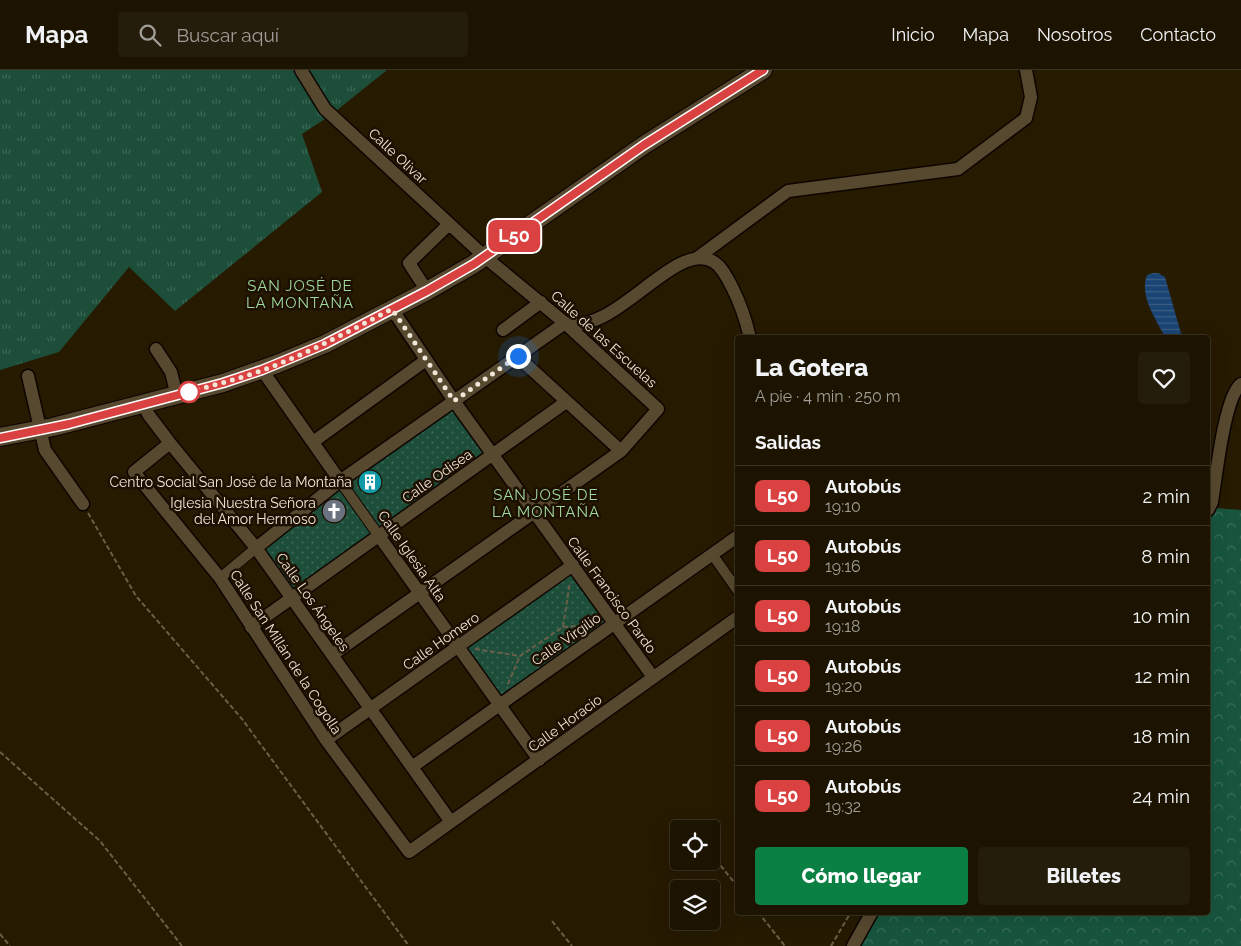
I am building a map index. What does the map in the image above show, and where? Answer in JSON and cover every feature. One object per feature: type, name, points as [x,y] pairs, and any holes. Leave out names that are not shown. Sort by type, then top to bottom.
[{"type":"main road","points":[[0,438],[177,396],[262,370],[325,344],[427,291],[485,256],[644,145],[763,70]]},
{"type":"street","name":"Calle Olivar","points":[[301,70],[325,109],[485,256]]},
{"type":"street","points":[[220,578],[340,481],[565,323],[578,325],[592,322],[618,307],[678,265],[698,258],[788,191],[958,169],[1026,118],[1031,96],[1026,70]]},
{"type":"street","points":[[427,291],[409,263],[450,224]]},
{"type":"street","name":"Calle de las Escuelas","points":[[485,256],[565,323],[658,409],[621,451]]},
{"type":"street","points":[[698,258],[715,262],[724,272],[747,322],[749,335]]},
{"type":"street","points":[[504,330],[541,302]]},
{"type":"street","name":"Calle Francisco Pardo","points":[[392,309],[454,401],[653,677]]},
{"type":"street","points":[[156,349],[170,372],[177,396]]},
{"type":"street","points":[[332,655],[621,451],[518,356]]},
{"type":"street","points":[[314,442],[426,360]]},
{"type":"street","name":"Calle Iglesia Alta","points":[[262,370],[539,760]]},
{"type":"street","points":[[28,376],[42,444],[83,504]]},
{"type":"street","points":[[1210,506],[1225,420],[1232,399],[1238,386],[1241,384]]},
{"type":"street","name":"Calle Odisea","points":[[251,627],[566,402]]},
{"type":"street","name":"Calle Los Ángeles","points":[[144,404],[148,414],[170,443],[256,548],[451,822]]},
{"type":"street","name":"Calle San Millán de la Cogolla","points":[[170,443],[134,472],[220,578],[326,740],[409,852]]},
{"type":"street","name":"Calle Virgilio","points":[[412,767],[735,538]]},
{"type":"street","points":[[712,554],[735,587]]},
{"type":"street","name":"Calle Homero","points":[[326,740],[573,566]]},
{"type":"street","name":"Calle Horacio","points":[[409,852],[735,619]]},
{"type":"street","points":[[853,946],[870,915]]},
{"type":"path","points":[[83,504],[136,596],[242,719],[409,946]]},
{"type":"path","points":[[563,627],[573,566]]},
{"type":"path","points":[[499,705],[520,656],[563,627],[614,623]]},
{"type":"path","points":[[458,647],[520,656]]},
{"type":"path","points":[[0,752],[100,841],[182,946]]},
{"type":"path","points":[[720,865],[735,883]]},
{"type":"path","points":[[760,915],[785,946]]},
{"type":"path","points":[[831,946],[849,915]]},
{"type":"path","points":[[552,921],[572,946]]},
{"type":"path","points":[[0,934],[10,946]]},
{"type":"green space","points":[[0,70],[387,70],[331,115],[302,134],[322,192],[175,311],[129,267],[59,352],[0,370]]},
{"type":"green space","points":[[454,401],[493,455],[291,598],[256,548]]},
{"type":"green space","points":[[1214,508],[1241,510],[1241,946],[856,946],[875,915],[1210,915],[1210,513]]},
{"type":"green space","points":[[573,565],[614,623],[499,705],[458,647]]},
{"type":"water","points":[[1158,273],[1165,277],[1181,335],[1164,335],[1147,299],[1145,283],[1147,275]]},
{"type":"bus line","name":"L50","points":[[0,438],[69,424],[223,383],[262,370],[325,344],[427,291],[474,264],[644,145],[763,70]]},
{"type":"place","name":"Centro Social San José de la Montaña","points":[[370,482]]},
{"type":"place","name":"Iglesia Nuestra Señora del Amor Hermoso","points":[[334,511]]},
{"type":"district","name":"SAN JOSÉ DE LA MONTAÑA","points":[[300,294]]},
{"type":"district","name":"SAN JOSÉ DE LA MONTAÑA","points":[[546,504]]},
{"type":"route","points":[[189,392],[223,383],[277,364],[325,344],[392,309],[454,401],[518,356]]}]
